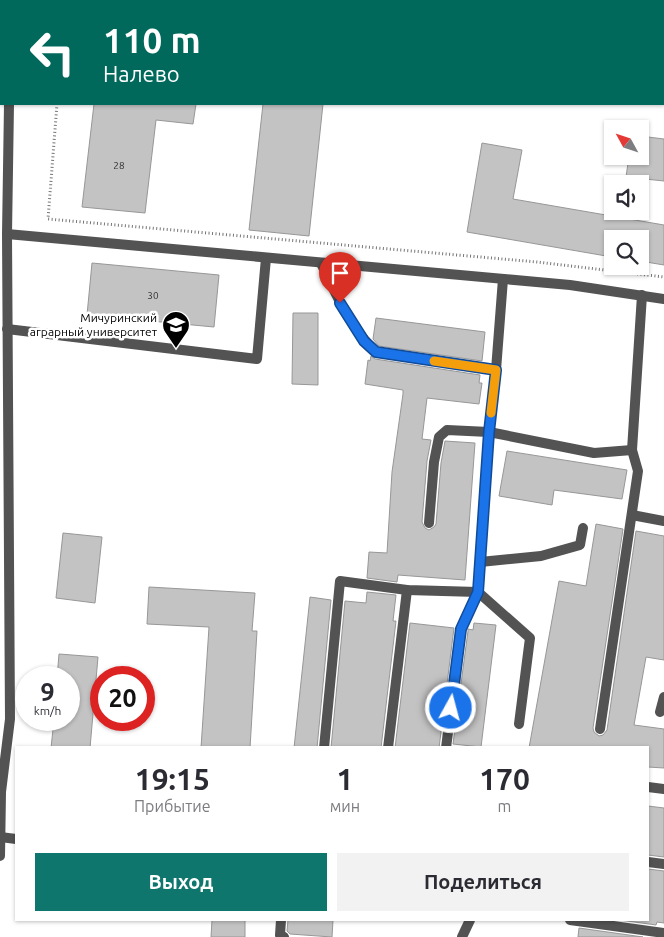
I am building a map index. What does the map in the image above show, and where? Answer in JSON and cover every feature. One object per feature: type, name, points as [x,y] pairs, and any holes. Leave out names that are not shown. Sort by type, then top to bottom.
[{"type":"street","points":[[0,856],[1,792],[10,719],[7,234],[4,180],[9,105]]},
{"type":"street","points":[[7,234],[570,285],[664,299]]},
{"type":"street","points":[[7,329],[257,359],[266,258]]},
{"type":"street","points":[[321,263],[340,303],[364,341],[376,352],[496,370]]},
{"type":"street","points":[[446,746],[461,629],[478,592],[489,432],[503,280]]},
{"type":"street","points":[[600,728],[638,471],[632,450],[642,295]]},
{"type":"street","points":[[429,522],[434,462],[439,437],[447,430],[489,432],[594,453],[632,450]]},
{"type":"street","points":[[632,515],[664,521]]},
{"type":"street","points":[[480,562],[541,556],[580,545],[583,528]]},
{"type":"street","points":[[324,746],[340,581],[406,590],[478,592],[530,638],[519,724]]},
{"type":"street","points":[[388,746],[406,590]]},
{"type":"street","points":[[660,712],[664,697]]},
{"type":"street","points":[[649,787],[664,789]]},
{"type":"street","points":[[0,837],[15,839]]},
{"type":"street","points":[[649,862],[664,864]]},
{"type":"street","points":[[281,921],[280,935],[284,937]]},
{"type":"street","points":[[462,937],[470,921]]},
{"type":"street","points":[[577,921],[664,934]]},
{"type":"path","points":[[57,105],[48,219],[537,262],[664,277]]},
{"type":"building","points":[[94,105],[196,105],[193,124],[156,120],[145,213],[82,207]]},
{"type":"building","points":[[263,105],[323,105],[309,236],[249,230]]},
{"type":"building","points":[[649,137],[664,139],[664,181],[649,179],[649,175],[626,175],[628,165],[649,165]]},
{"type":"building","points":[[482,143],[522,150],[513,199],[604,215],[604,220],[635,220],[664,225],[664,265],[649,262],[649,230],[604,230],[604,256],[467,232]]},
{"type":"building","points":[[92,263],[219,275],[214,327],[87,315]]},
{"type":"building","points":[[293,313],[318,313],[318,385],[292,384]]},
{"type":"building","points":[[376,318],[485,332],[482,361],[379,346],[373,339]]},
{"type":"building","points":[[371,356],[375,359],[480,375],[479,383],[482,383],[479,404],[427,398],[422,439],[431,440],[427,461],[422,522],[425,528],[429,530],[436,524],[441,463],[445,441],[475,443],[465,580],[398,575],[397,582],[367,578],[369,552],[387,553],[392,472],[403,394],[403,390],[365,384],[368,360],[370,361]]},
{"type":"building","points":[[507,451],[627,470],[622,499],[554,490],[552,505],[499,496]]},
{"type":"building","points":[[596,524],[623,529],[593,728],[594,732],[599,736],[603,735],[607,730],[636,531],[664,536],[664,660],[646,657],[634,725],[664,729],[664,768],[649,767],[649,746],[529,746],[559,581],[586,586]]},
{"type":"building","points":[[63,533],[102,537],[95,603],[56,598]]},
{"type":"building","points":[[149,587],[255,593],[252,631],[257,631],[250,746],[201,746],[209,627],[147,624]]},
{"type":"building","points":[[367,592],[396,595],[393,621],[396,621],[381,746],[331,746],[345,601],[366,603]]},
{"type":"building","points":[[310,597],[331,600],[317,746],[294,746]]},
{"type":"building","points":[[410,623],[454,628],[439,746],[395,746]]},
{"type":"building","points":[[474,623],[496,625],[481,746],[453,744],[468,629],[473,630]]},
{"type":"building","points":[[59,654],[98,657],[97,666],[90,666],[90,746],[51,746],[53,731],[80,731],[80,666],[58,666]]},
{"type":"building","points":[[649,806],[664,808],[664,857],[649,855]]},
{"type":"building","points":[[649,869],[664,871],[664,923],[657,922],[656,925],[627,921],[649,921]]},
{"type":"building","points":[[212,921],[245,921],[245,937],[211,937]]},
{"type":"building","points":[[288,921],[333,921],[332,937],[290,934],[287,931]]},
{"type":"building","points":[[579,928],[643,937],[578,937]]},
{"type":"slow traffic","points":[[434,361],[496,370],[491,413]]},
{"type":"place","name":"Мичуринский аграрный университет","points":[[176,349]]},
{"type":"route","points":[[340,303],[364,341],[376,352],[496,370],[489,432],[478,592],[461,629],[451,708]]}]
